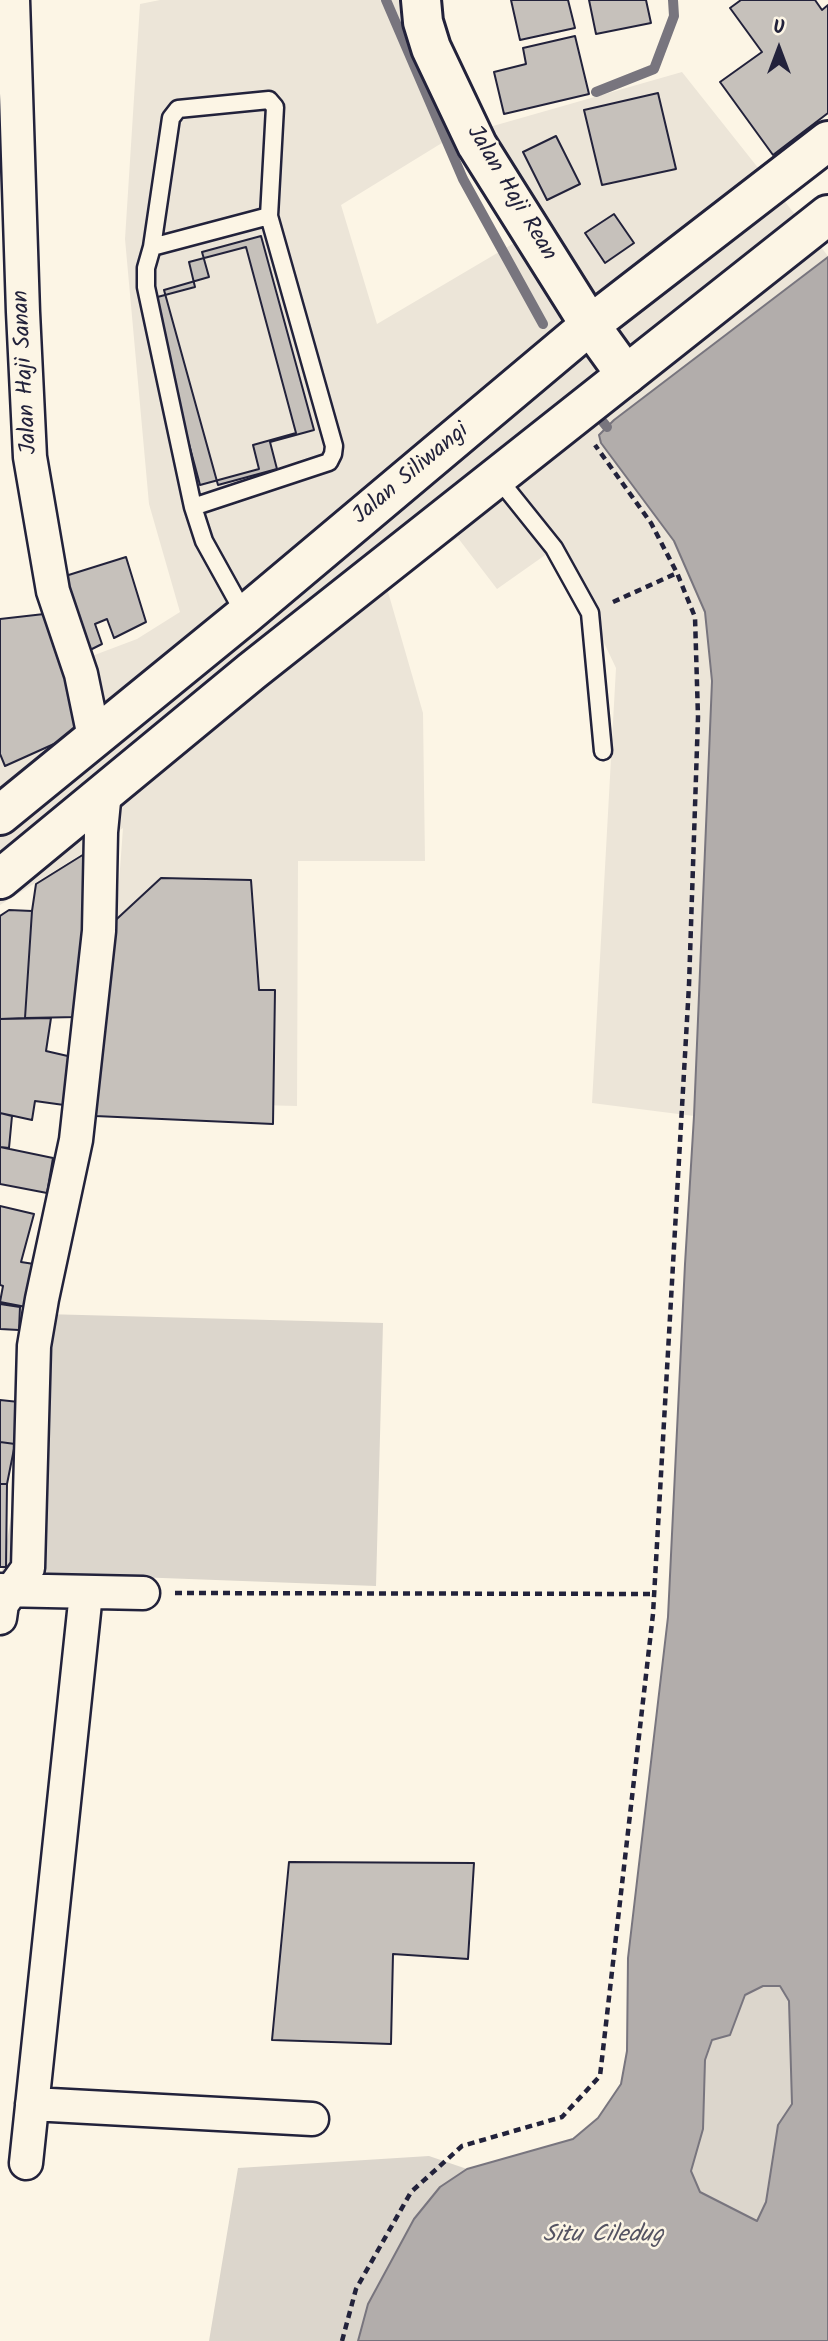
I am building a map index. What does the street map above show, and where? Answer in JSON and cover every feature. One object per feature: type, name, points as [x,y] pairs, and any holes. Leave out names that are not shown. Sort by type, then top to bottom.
[{"type":"main road","name":"Jalan Haji Rean","points":[[421,0],[431,48],[477,145],[590,325],[626,375]]},
{"type":"main road","name":"Jalan Siliwangi","points":[[0,815],[245,615],[590,325],[828,141]]},
{"type":"main road","points":[[0,879],[252,671],[828,215]]},
{"type":"street","name":"Jalan Haji Sanan","points":[[13,0],[30,457],[53,591],[81,674],[94,737]]},
{"type":"street","points":[[4,1600],[28,1568],[34,1346],[76,1140],[83,1088],[99,931],[101,832],[105,791]]},
{"type":"street","points":[[4,1600],[86,1593],[142,1593]]},
{"type":"street","points":[[26,2163],[86,1593]]},
{"type":"street","points":[[32,2104],[312,2119]]},
{"type":"lane","points":[[193,507],[329,462],[333,454],[334,446],[269,216],[275,107],[269,100],[178,109],[171,118],[152,247],[146,268],[146,288],[193,507],[204,541],[245,615]]},
{"type":"lane","points":[[152,247],[269,216]]},
{"type":"lane","points":[[497,477],[554,548],[590,613],[603,751]]},
{"type":"path","points":[[342,2341],[356,2289],[411,2192],[462,2146],[562,2117],[600,2076],[654,1594],[689,985],[698,717],[695,617],[677,573],[650,523],[574,416]]},
{"type":"path","points":[[590,613],[677,573]]},
{"type":"path","points":[[142,1593],[654,1594]]},
{"type":"shaded area","points":[[160,0],[407,0],[450,138],[341,205],[377,324],[543,226],[486,128],[682,72],[828,256],[614,420],[599,435],[601,443],[674,541],[705,613],[712,681],[694,1116],[592,1103],[616,668],[558,546],[497,589],[458,538],[384,578],[423,713],[425,861],[298,861],[297,1106],[103,1101],[123,828],[0,905],[0,619],[53,613],[68,665],[137,639],[180,612],[149,504],[125,239],[140,4]]},
{"type":"shaded area","points":[[44,1314],[383,1323],[376,1586],[2,1572]]},
{"type":"shaded area","points":[[763,1986],[780,1986],[789,2001],[792,2104],[778,2125],[766,2202],[757,2221],[700,2192],[691,2171],[703,2129],[705,2060],[712,2040],[730,2035],[745,1994]]},
{"type":"shaded area","points":[[429,2156],[467,2169],[440,2187],[368,2304],[358,2341],[209,2341],[238,2168]]},
{"type":"water","name":"Situ Ciledug","points":[[828,257],[828,2341],[358,2341],[368,2304],[414,2219],[440,2187],[467,2169],[573,2139],[598,2118],[621,2084],[627,2051],[628,1958],[668,1617],[694,1116],[712,681],[705,612],[674,541],[601,443],[599,435],[614,420]],"holes":[[[763,1986],[780,1986],[789,2001],[792,2104],[778,2125],[766,2202],[757,2221],[700,2192],[691,2171],[703,2129],[705,2060],[712,2040],[730,2035],[745,1995]]]},
{"type":"building","points":[[511,0],[568,0],[575,28],[520,40]]},
{"type":"building","points":[[589,0],[646,0],[651,23],[596,34]]},
{"type":"building","points":[[741,0],[815,0],[822,10],[828,5],[828,113],[773,155],[720,82],[762,52],[730,8]]},
{"type":"building","points":[[575,36],[589,94],[504,114],[494,72],[526,64],[523,48]]},
{"type":"building","points":[[658,93],[676,169],[602,185],[584,110]]},
{"type":"building","points":[[556,136],[580,184],[547,200],[523,152]]},
{"type":"building","points":[[614,214],[634,243],[605,263],[585,233]]},
{"type":"building","points":[[261,236],[314,430],[270,442],[277,469],[218,485],[164,290],[209,277],[202,252]]},
{"type":"building","points":[[246,247],[296,433],[253,445],[259,469],[200,485],[150,299],[195,287],[189,262]]},
{"type":"building","points":[[126,557],[146,622],[114,638],[107,619],[95,624],[102,644],[84,653],[59,578]]},
{"type":"building","points":[[53,613],[90,719],[74,735],[5,766],[0,754],[0,619]]},
{"type":"building","points":[[89,851],[78,1017],[25,1018],[36,884]]},
{"type":"building","points":[[161,878],[251,880],[259,990],[275,990],[273,1124],[95,1116],[106,1003],[106,929]]},
{"type":"building","points":[[9,910],[32,911],[25,1018],[0,1019],[0,916]]},
{"type":"building","points":[[51,1018],[46,1051],[72,1057],[64,1105],[35,1101],[32,1120],[0,1113],[0,1019]]},
{"type":"building","points":[[0,1113],[12,1116],[9,1148],[0,1147]]},
{"type":"building","points":[[0,1147],[53,1158],[47,1193],[0,1184]]},
{"type":"building","points":[[0,1206],[34,1214],[21,1262],[34,1264],[26,1307],[0,1302],[3,1286],[0,1285]]},
{"type":"building","points":[[0,1304],[20,1307],[19,1330],[0,1329]]},
{"type":"building","points":[[0,1400],[19,1402],[15,1444],[0,1442]]},
{"type":"building","points":[[0,1442],[15,1444],[7,1484],[0,1484]]},
{"type":"building","points":[[0,1484],[7,1484],[6,1567],[0,1567]]},
{"type":"building","points":[[289,1862],[474,1863],[468,1959],[393,1954],[391,2044],[272,2040]]},
{"type":"waterway","points":[[386,0],[463,179],[543,324]]},
{"type":"waterway","points":[[596,92],[654,69],[674,16],[673,0]]},
{"type":"waterway","points":[[599,417],[607,427]]}]
